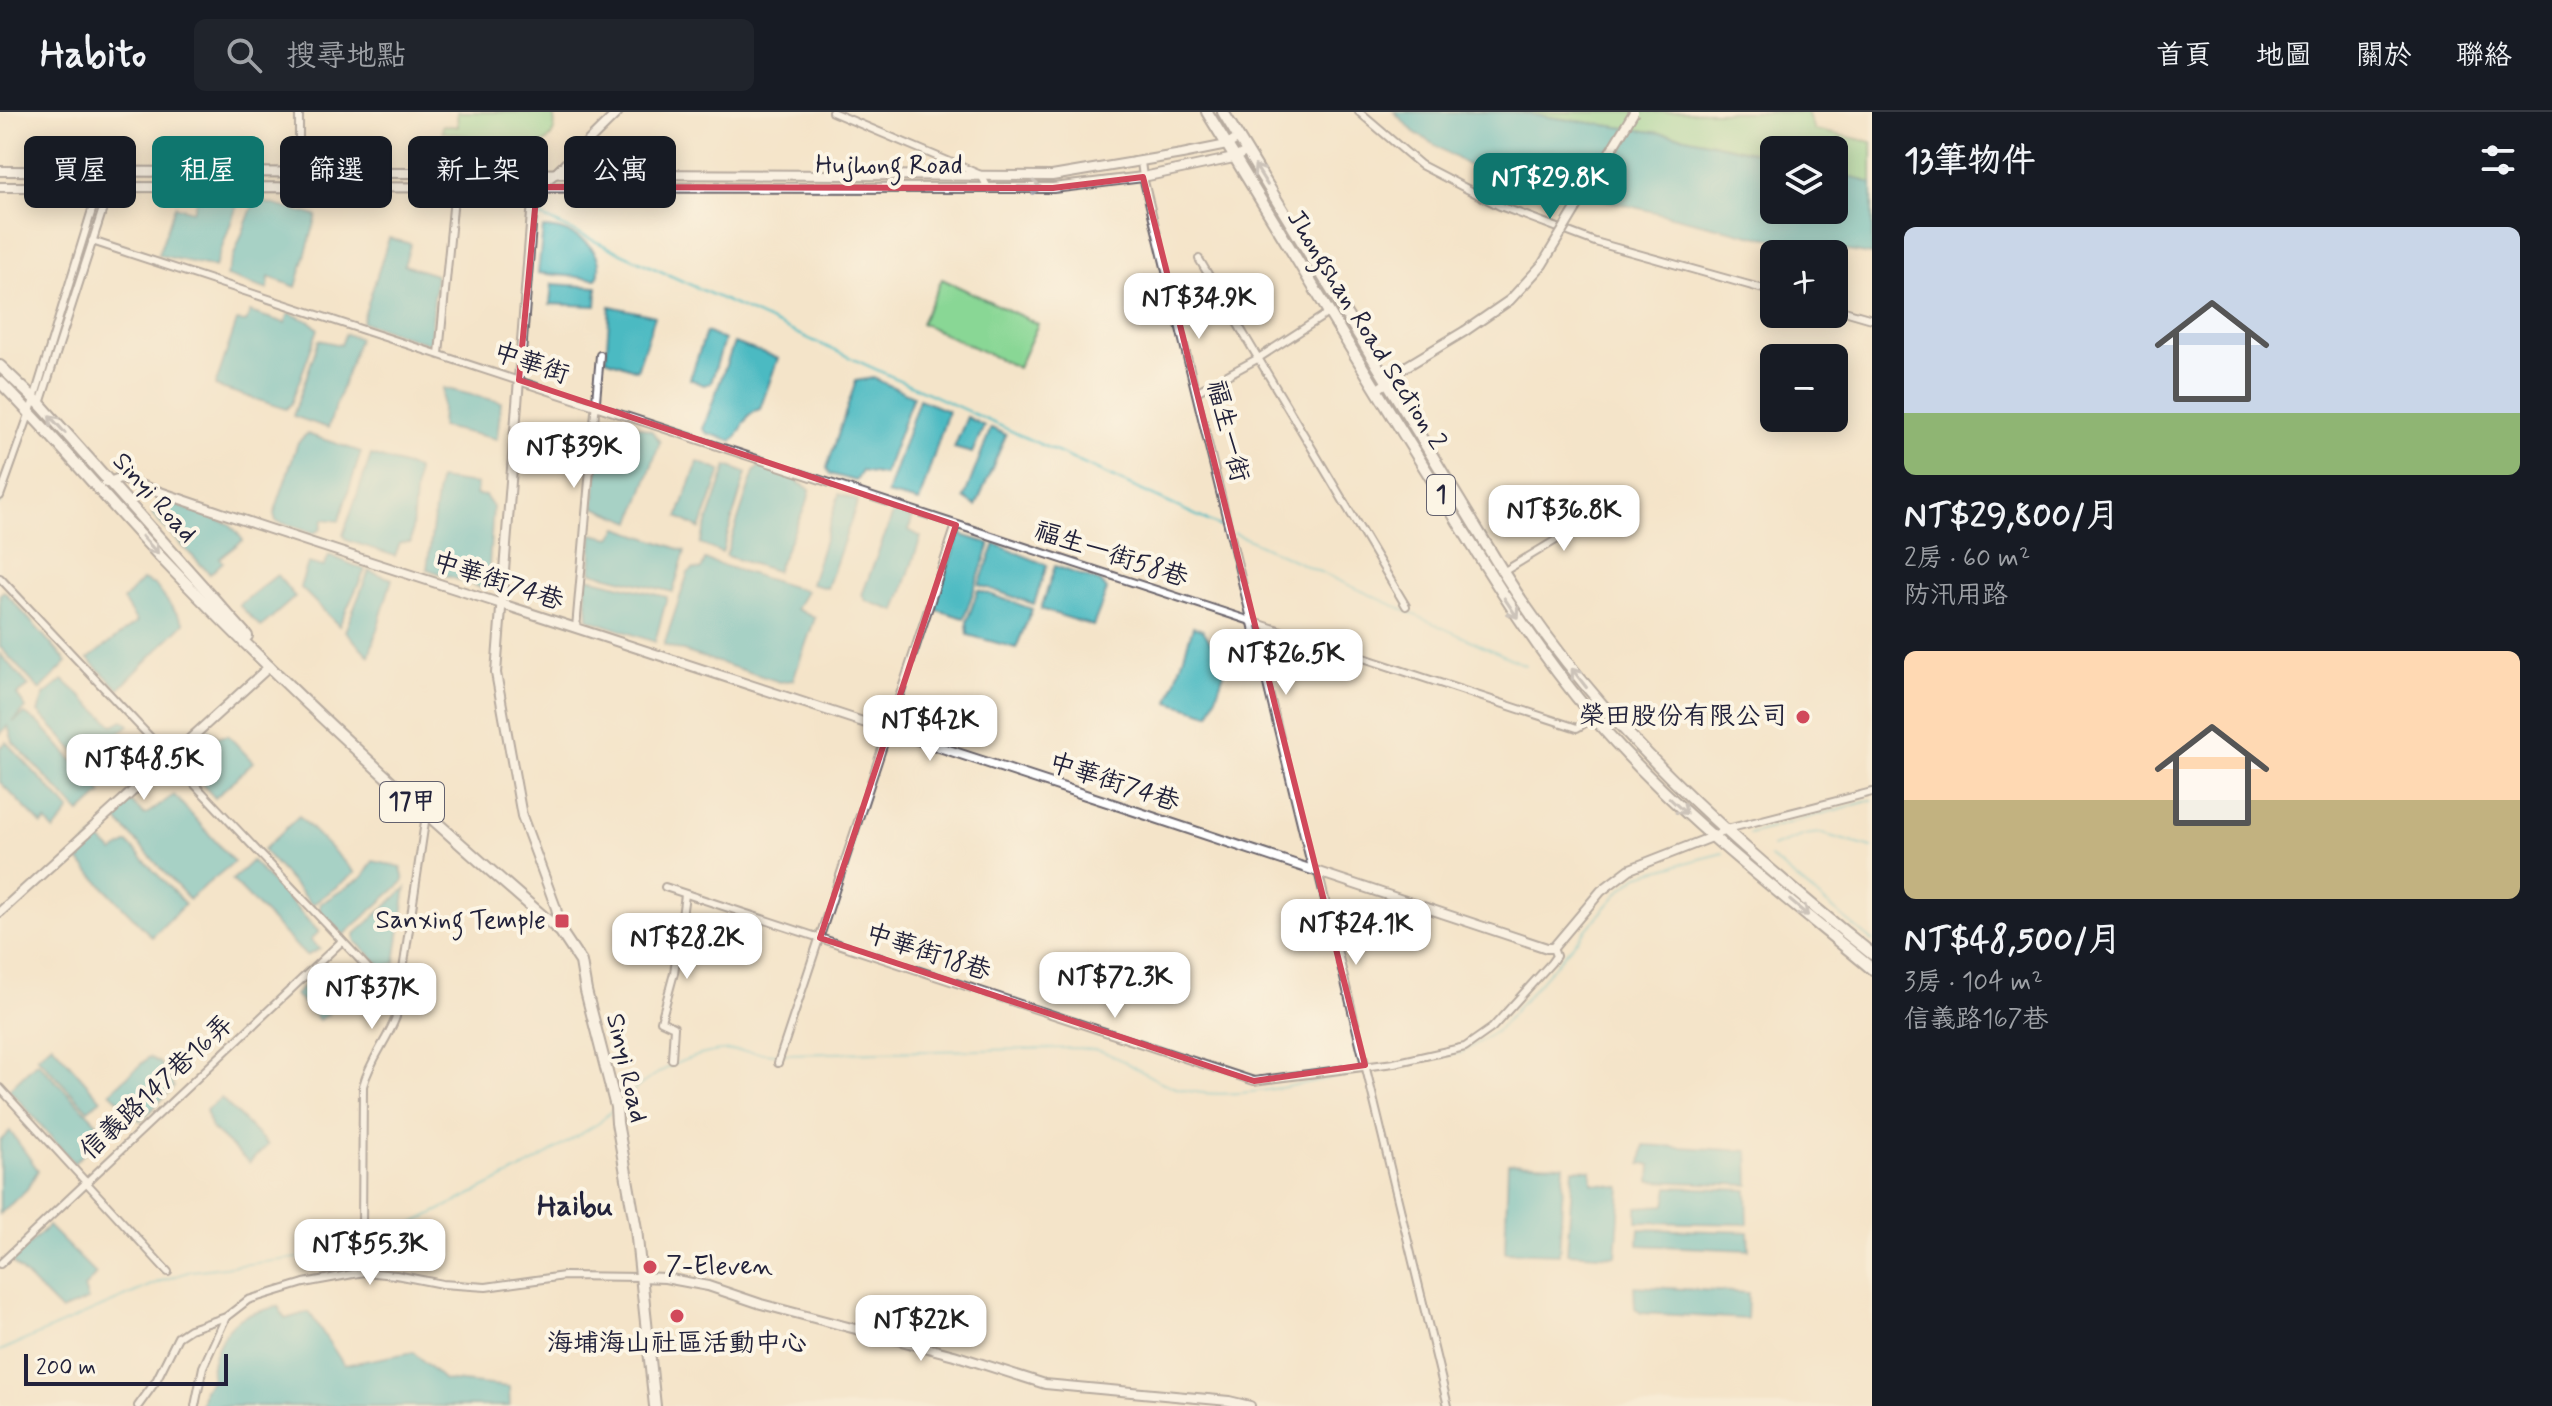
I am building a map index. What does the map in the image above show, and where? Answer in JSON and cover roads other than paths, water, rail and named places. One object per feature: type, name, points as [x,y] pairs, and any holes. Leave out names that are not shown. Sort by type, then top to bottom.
[{"type":"main road","name":"Jhongshan Road Section 2","points":[[1207,112],[1328,313],[1533,640],[1594,718],[1670,799],[1872,969]]},
{"type":"main road","name":"Jhongshan Road Section 2","points":[[1223,112],[1503,572],[1547,637],[1603,707],[1654,761],[1749,850],[1872,954]]},
{"type":"main road","name":"Sinyi Road","points":[[0,366],[36,401],[228,611],[270,666]]},
{"type":"main road","name":"Sinyi Road","points":[[0,382],[170,568],[426,815],[561,932],[581,962],[616,1104],[641,1277]]},
{"type":"main road","name":"17甲","points":[[641,1277],[655,1406]]},
{"type":"street","points":[[299,112],[299,136]]},
{"type":"street","points":[[548,179],[618,112]]},
{"type":"street","points":[[832,112],[981,175],[987,186]]},
{"type":"street","points":[[1359,112],[1421,165],[1500,206],[1595,242],[1760,288]]},
{"type":"street","points":[[1376,390],[1397,372],[1510,300],[1542,265],[1634,112]]},
{"type":"street","name":"Hujhong Road","points":[[392,172],[1052,176],[1227,145],[1239,138]]},
{"type":"street","name":"Hujhong Road","points":[[548,187],[1053,188],[1143,177],[1234,158],[1246,152]]},
{"type":"street","name":"福生一街","points":[[1141,162],[1253,623]]},
{"type":"street","name":"Hujhong Road","points":[[0,171],[280,172]]},
{"type":"street","name":"Hujhong Road","points":[[0,187],[24,187]]},
{"type":"street","name":"Hujhong Road","points":[[136,187],[280,187]]},
{"type":"street","points":[[36,401],[93,208]]},
{"type":"street","points":[[0,496],[103,208]]},
{"type":"street","points":[[439,354],[453,208]]},
{"type":"street","points":[[533,208],[496,673],[515,781],[530,844],[556,908],[561,932]]},
{"type":"street","name":"中華街","points":[[92,241],[956,525]]},
{"type":"street","points":[[1199,259],[1406,606]]},
{"type":"street","points":[[1848,312],[1872,319]]},
{"type":"street","points":[[1196,392],[1257,359],[1328,313]]},
{"type":"street","points":[[576,628],[600,355]]},
{"type":"street","name":"中華街74巷","points":[[110,481],[120,478],[217,513],[1553,948]]},
{"type":"street","points":[[98,487],[110,481]]},
{"type":"street","points":[[1503,572],[1609,508]]},
{"type":"street","points":[[778,1062],[956,525]]},
{"type":"street","name":"福生一街58巷","points":[[956,525],[1577,728],[1594,718]]},
{"type":"street","points":[[0,578],[398,1000]]},
{"type":"street","points":[[1253,623],[1448,1406]]},
{"type":"street","points":[[0,912],[6,910],[270,666]]},
{"type":"street","points":[[1553,948],[1601,891],[1630,869],[1716,840],[1729,831],[1872,792]]},
{"type":"street","points":[[359,1246],[362,1229],[363,1086],[367,1068],[390,1031],[398,1000],[426,815]]},
{"type":"street","name":"中華街18巷","points":[[665,887],[1254,1081],[1394,1063],[1465,1047],[1492,1028],[1551,963],[1556,956],[1553,948]]},
{"type":"street","points":[[672,1059],[674,1027],[661,1021],[674,973],[685,895]]},
{"type":"street","name":"信義路147巷16弄","points":[[0,1264],[341,942]]},
{"type":"street","points":[[0,1088],[168,1272]]},
{"type":"street","points":[[138,1406],[156,1381],[178,1337],[190,1329],[226,1317],[248,1300],[304,1283],[364,1272],[461,1287],[486,1287],[564,1276],[665,1278],[708,1286],[761,1304],[954,1355],[1045,1384],[1229,1401],[1250,1406]]},
{"type":"street","points":[[195,1406],[203,1367],[226,1317]]},
{"type":"water","points":[[1394,112],[1514,112],[1681,136],[1760,154],[1760,224],[1848,224],[1848,177],[1872,183],[1872,255],[1848,251],[1848,240],[1780,240],[1750,235],[1472,168],[1414,132]]},
{"type":"water","points":[[264,202],[317,216],[296,287],[269,277],[268,290],[226,276],[252,208],[264,208]]},
{"type":"water","points":[[174,208],[193,211],[194,208],[236,208],[215,267],[158,255]]},
{"type":"water","points":[[543,228],[565,232],[585,242],[597,258],[597,279],[538,273]]},
{"type":"water","points":[[389,238],[411,244],[404,265],[436,275],[430,344],[362,322]]},
{"type":"water","points":[[552,284],[597,287],[596,306],[550,304]]},
{"type":"water","points":[[610,306],[655,316],[637,370],[606,359]]},
{"type":"water","points":[[250,312],[285,323],[289,313],[311,322],[318,329],[291,404],[286,409],[215,386],[237,321],[246,322]]},
{"type":"water","points":[[706,332],[724,340],[711,383],[704,385],[690,379]]},
{"type":"water","points":[[345,334],[359,338],[328,428],[293,416],[319,340],[341,345]]},
{"type":"water","points":[[734,343],[778,358],[760,409],[750,415],[732,441],[703,429]]},
{"type":"water","points":[[873,378],[913,396],[884,475],[862,471],[856,481],[830,474],[827,468],[856,381]]},
{"type":"water","points":[[443,388],[501,402],[497,439],[441,427]]},
{"type":"water","points":[[919,399],[948,411],[919,502],[887,494]]},
{"type":"water","points":[[967,417],[984,426],[972,453],[954,448]]},
{"type":"water","points":[[631,424],[652,431],[660,442],[632,522],[594,507],[601,431],[617,436],[622,426]]},
{"type":"water","points":[[991,428],[1006,435],[976,506],[964,498]]},
{"type":"water","points":[[307,434],[361,452],[339,521],[323,519],[321,529],[314,533],[276,521],[274,514],[298,442]]},
{"type":"water","points":[[371,455],[417,469],[411,542],[400,543],[395,556],[346,540],[343,535]]},
{"type":"water","points":[[698,462],[721,471],[700,529],[678,517]]},
{"type":"water","points":[[727,466],[746,473],[722,553],[700,544]]},
{"type":"water","points":[[760,466],[798,478],[799,483],[810,489],[776,571],[726,556],[754,472]]},
{"type":"water","points":[[439,479],[477,484],[476,495],[485,496],[493,507],[488,582],[481,588],[427,569]]},
{"type":"water","points":[[839,494],[858,501],[827,588],[811,584]]},
{"type":"water","points":[[163,501],[230,524],[243,540],[220,558],[223,562],[210,574],[152,515]]},
{"type":"water","points":[[894,511],[912,518],[909,530],[921,537],[896,611],[866,601],[862,595]]},
{"type":"water","points":[[618,528],[685,551],[673,592],[591,572],[592,534],[611,538]]},
{"type":"water","points":[[959,534],[990,544],[964,618],[934,609]]},
{"type":"water","points":[[995,544],[1047,565],[1034,604],[979,585]]},
{"type":"water","points":[[329,555],[365,570],[339,626],[300,587],[308,563],[324,567]]},
{"type":"water","points":[[705,560],[806,591],[796,609],[815,618],[793,680],[780,682],[664,645],[688,573],[693,569],[701,570]]},
{"type":"water","points":[[1055,566],[1100,582],[1107,590],[1093,626],[1041,609]]},
{"type":"water","points":[[369,571],[392,579],[369,656],[345,631]]},
{"type":"water","points":[[277,575],[295,597],[261,627],[239,605]]},
{"type":"water","points":[[585,577],[667,597],[655,642],[588,619]]},
{"type":"water","points":[[142,580],[155,585],[184,623],[119,689],[88,659],[137,622],[123,600]]},
{"type":"water","points":[[978,590],[1032,609],[1016,648],[968,635],[967,621]]},
{"type":"water","points":[[4,591],[67,662],[40,690],[0,647],[0,594]]},
{"type":"water","points":[[1193,627],[1203,630],[1226,667],[1210,714],[1169,702]]},
{"type":"water","points":[[0,654],[29,686],[17,695],[26,708],[13,722],[25,714],[41,725],[102,793],[80,813],[13,742],[8,726],[0,734]]},
{"type":"water","points":[[63,680],[113,725],[123,720],[129,725],[85,762],[38,712],[44,695]]},
{"type":"water","points":[[209,729],[218,737],[228,735],[253,762],[215,798],[178,758]]},
{"type":"water","points":[[6,742],[70,810],[54,831],[46,821],[42,825],[0,782],[0,748]]},
{"type":"water","points":[[174,795],[234,862],[189,899],[114,817],[130,801],[145,815]]},
{"type":"water","points":[[299,816],[355,873],[312,905],[263,850]]},
{"type":"water","points":[[95,835],[113,852],[128,843],[185,904],[152,937],[74,856]]},
{"type":"water","points":[[252,861],[319,932],[310,940],[320,949],[306,956],[232,880]]},
{"type":"water","points":[[373,861],[401,867],[404,881],[344,935],[320,912],[320,904],[363,877]]},
{"type":"water","points":[[406,888],[395,963],[383,967],[355,941],[355,934]]},
{"type":"water","points":[[308,981],[329,1003],[328,1015],[319,1020],[295,995]]},
{"type":"water","points":[[52,1044],[101,1100],[88,1110],[37,1057]]},
{"type":"water","points":[[149,1057],[160,1063],[174,1087],[141,1121],[110,1092]]},
{"type":"water","points":[[37,1062],[106,1132],[74,1163],[9,1089]]},
{"type":"water","points":[[221,1098],[268,1145],[249,1163],[211,1128],[206,1110]]},
{"type":"water","points":[[10,1131],[38,1170],[27,1189],[0,1214],[0,1141]]},
{"type":"water","points":[[1644,1145],[1748,1151],[1749,1185],[1650,1181],[1651,1165],[1641,1164]]},
{"type":"water","points":[[1508,1163],[1564,1165],[1559,1254],[1505,1252]]},
{"type":"water","points":[[1573,1169],[1591,1170],[1592,1183],[1621,1187],[1616,1256],[1567,1253]]},
{"type":"water","points":[[1668,1187],[1747,1190],[1748,1224],[1637,1222],[1637,1207],[1665,1205]]},
{"type":"water","points":[[48,1226],[96,1274],[84,1288],[88,1300],[61,1311],[12,1262]]},
{"type":"water","points":[[1639,1229],[1748,1232],[1749,1250],[1638,1245]]},
{"type":"water","points":[[1634,1286],[1748,1293],[1747,1319],[1641,1313],[1635,1308]]},
{"type":"water","points":[[278,1306],[285,1319],[309,1312],[344,1365],[413,1352],[444,1380],[509,1387],[510,1406],[201,1406],[204,1389],[212,1380],[215,1355],[228,1329],[245,1316]]},
{"type":"waterway","points":[[60,324],[98,208]]},
{"type":"waterway","points":[[534,218],[542,217],[1228,530]]},
{"type":"waterway","points":[[0,505],[2,498]]},
{"type":"waterway","points":[[1234,533],[1525,665]]},
{"type":"waterway","points":[[1749,834],[1872,800]]},
{"type":"waterway","points":[[1772,847],[1819,833],[1872,848]]},
{"type":"waterway","points":[[1411,1062],[1462,1053],[1498,1030],[1620,891],[1639,875],[1723,853]]},
{"type":"waterway","points":[[1770,857],[1872,941]]},
{"type":"waterway","points":[[783,1054],[1088,1049],[1120,1059],[1172,1087],[1206,1093],[1256,1091],[1381,1068]]},
{"type":"waterway","points":[[619,1104],[639,1086],[686,1059],[728,1050],[777,1054]]},
{"type":"waterway","points":[[0,1351],[191,1271],[306,1257],[349,1249],[386,1237],[526,1167],[599,1123],[611,1111]]},
{"type":"place","name":"榮田股份有限公司","points":[[1803,717]]},
{"type":"place","name":"Sanxing Temple","points":[[562,921]]},
{"type":"place","name":"7-Eleven","points":[[650,1267]]},
{"type":"place","name":"海埔海山社區活動中心","points":[[677,1316]]},
{"type":"district","name":"Haibu","points":[[575,1206]]}]
